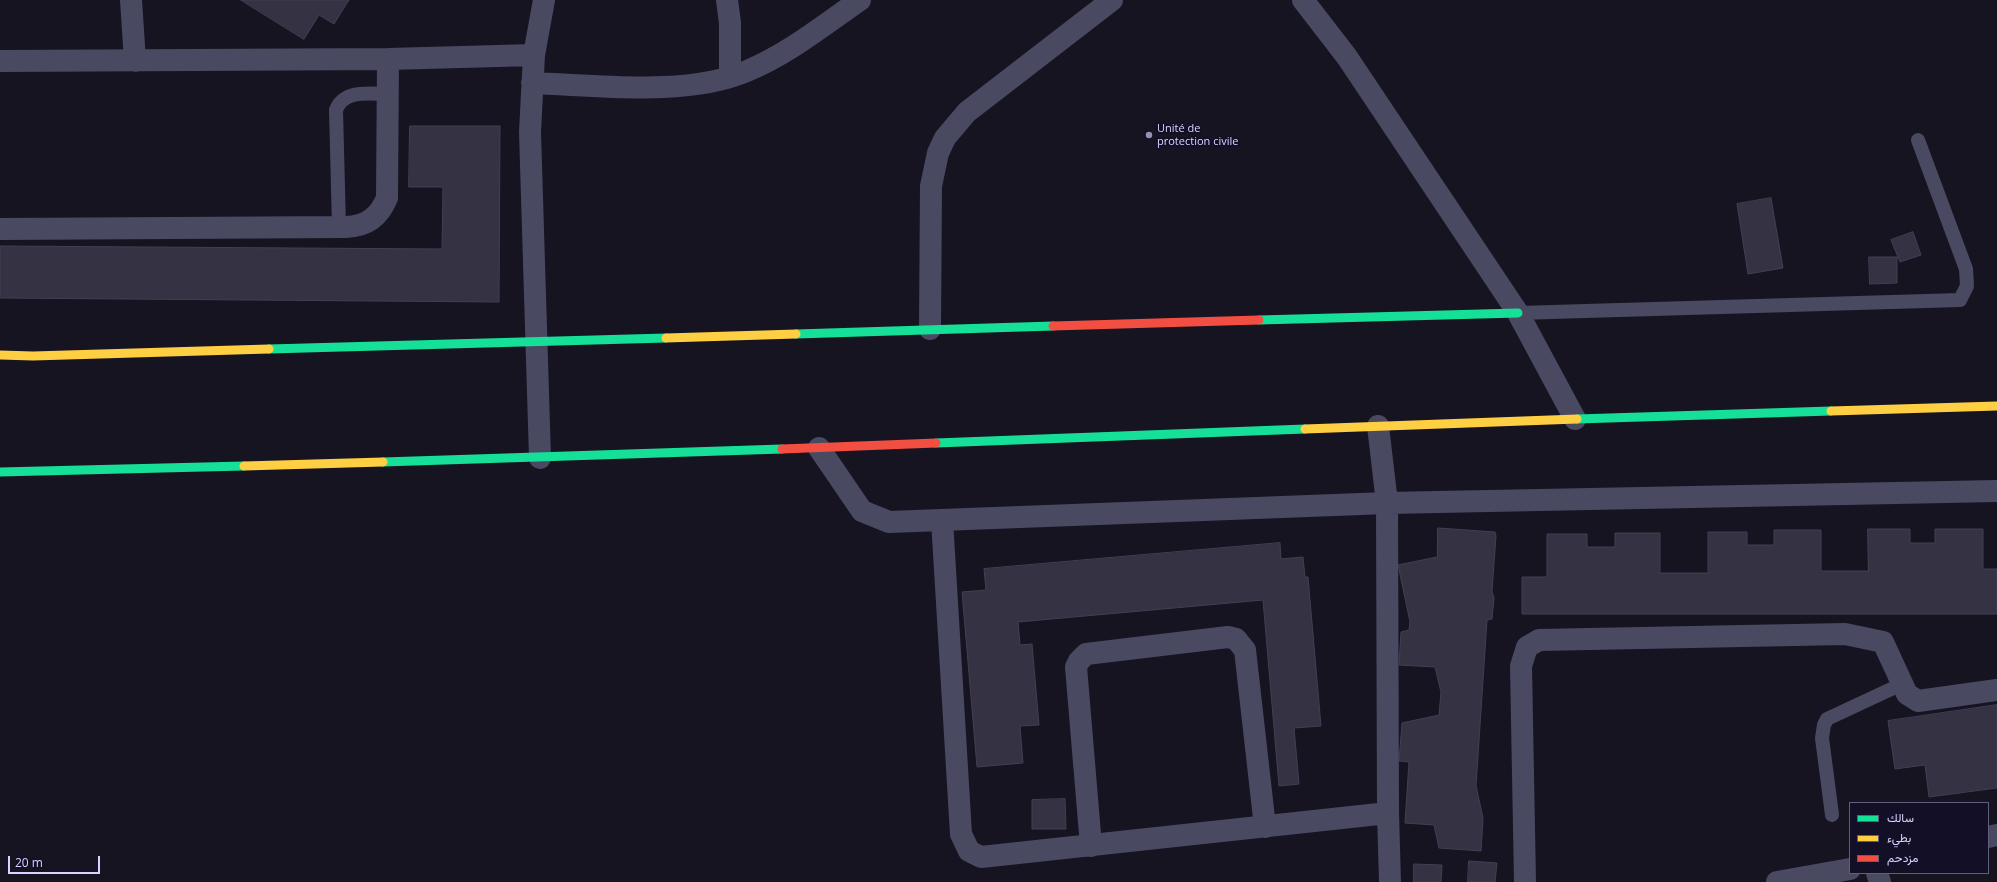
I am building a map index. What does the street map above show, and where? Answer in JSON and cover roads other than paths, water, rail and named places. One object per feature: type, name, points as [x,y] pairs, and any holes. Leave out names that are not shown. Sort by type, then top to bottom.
[{"type":"main road","points":[[0,355],[41,356],[535,340],[1518,313]]},
{"type":"main road","points":[[1,472],[540,458],[1378,426],[1997,406]]},
{"type":"street","points":[[131,0],[136,61]]},
{"type":"street","points":[[540,458],[535,340],[530,132],[534,54],[544,0]]},
{"type":"street","points":[[727,0],[730,23],[730,77]]},
{"type":"street","points":[[532,83],[654,87],[684,86],[730,77],[746,72],[782,52],[860,0]]},
{"type":"street","points":[[930,330],[931,186],[937,159],[945,138],[967,112],[1112,0]]},
{"type":"street","points":[[1303,0],[1347,57],[1518,313],[1576,419]]},
{"type":"street","points":[[0,61],[388,59],[534,54]]},
{"type":"street","points":[[0,229],[339,228],[357,227],[367,223],[376,217],[387,198],[388,59]]},
{"type":"street","points":[[1378,426],[1387,503],[1388,813],[1390,882]]},
{"type":"street","points":[[819,448],[862,511],[889,522],[1387,503],[1997,491]]},
{"type":"street","points":[[942,520],[961,834],[969,851],[981,857],[1388,813]]},
{"type":"street","points":[[1525,882],[1521,666],[1527,647],[1539,640],[1845,634],[1883,642],[1907,694],[1918,701],[1997,690]]},
{"type":"street","points":[[1091,846],[1076,667],[1079,661],[1086,654],[1228,637],[1236,639],[1245,650],[1265,827]]},
{"type":"street","points":[[1777,882],[1849,869]]},
{"type":"lane","points":[[339,228],[336,117],[339,104],[350,95],[388,94]]},
{"type":"lane","points":[[1518,313],[1960,300],[1967,286],[1966,269],[1918,140]]},
{"type":"lane","points":[[1832,815],[1822,738],[1824,725],[1827,719],[1902,684]]},
{"type":"place","name":"Unité de protection civile","points":[[1149,135]]}]
